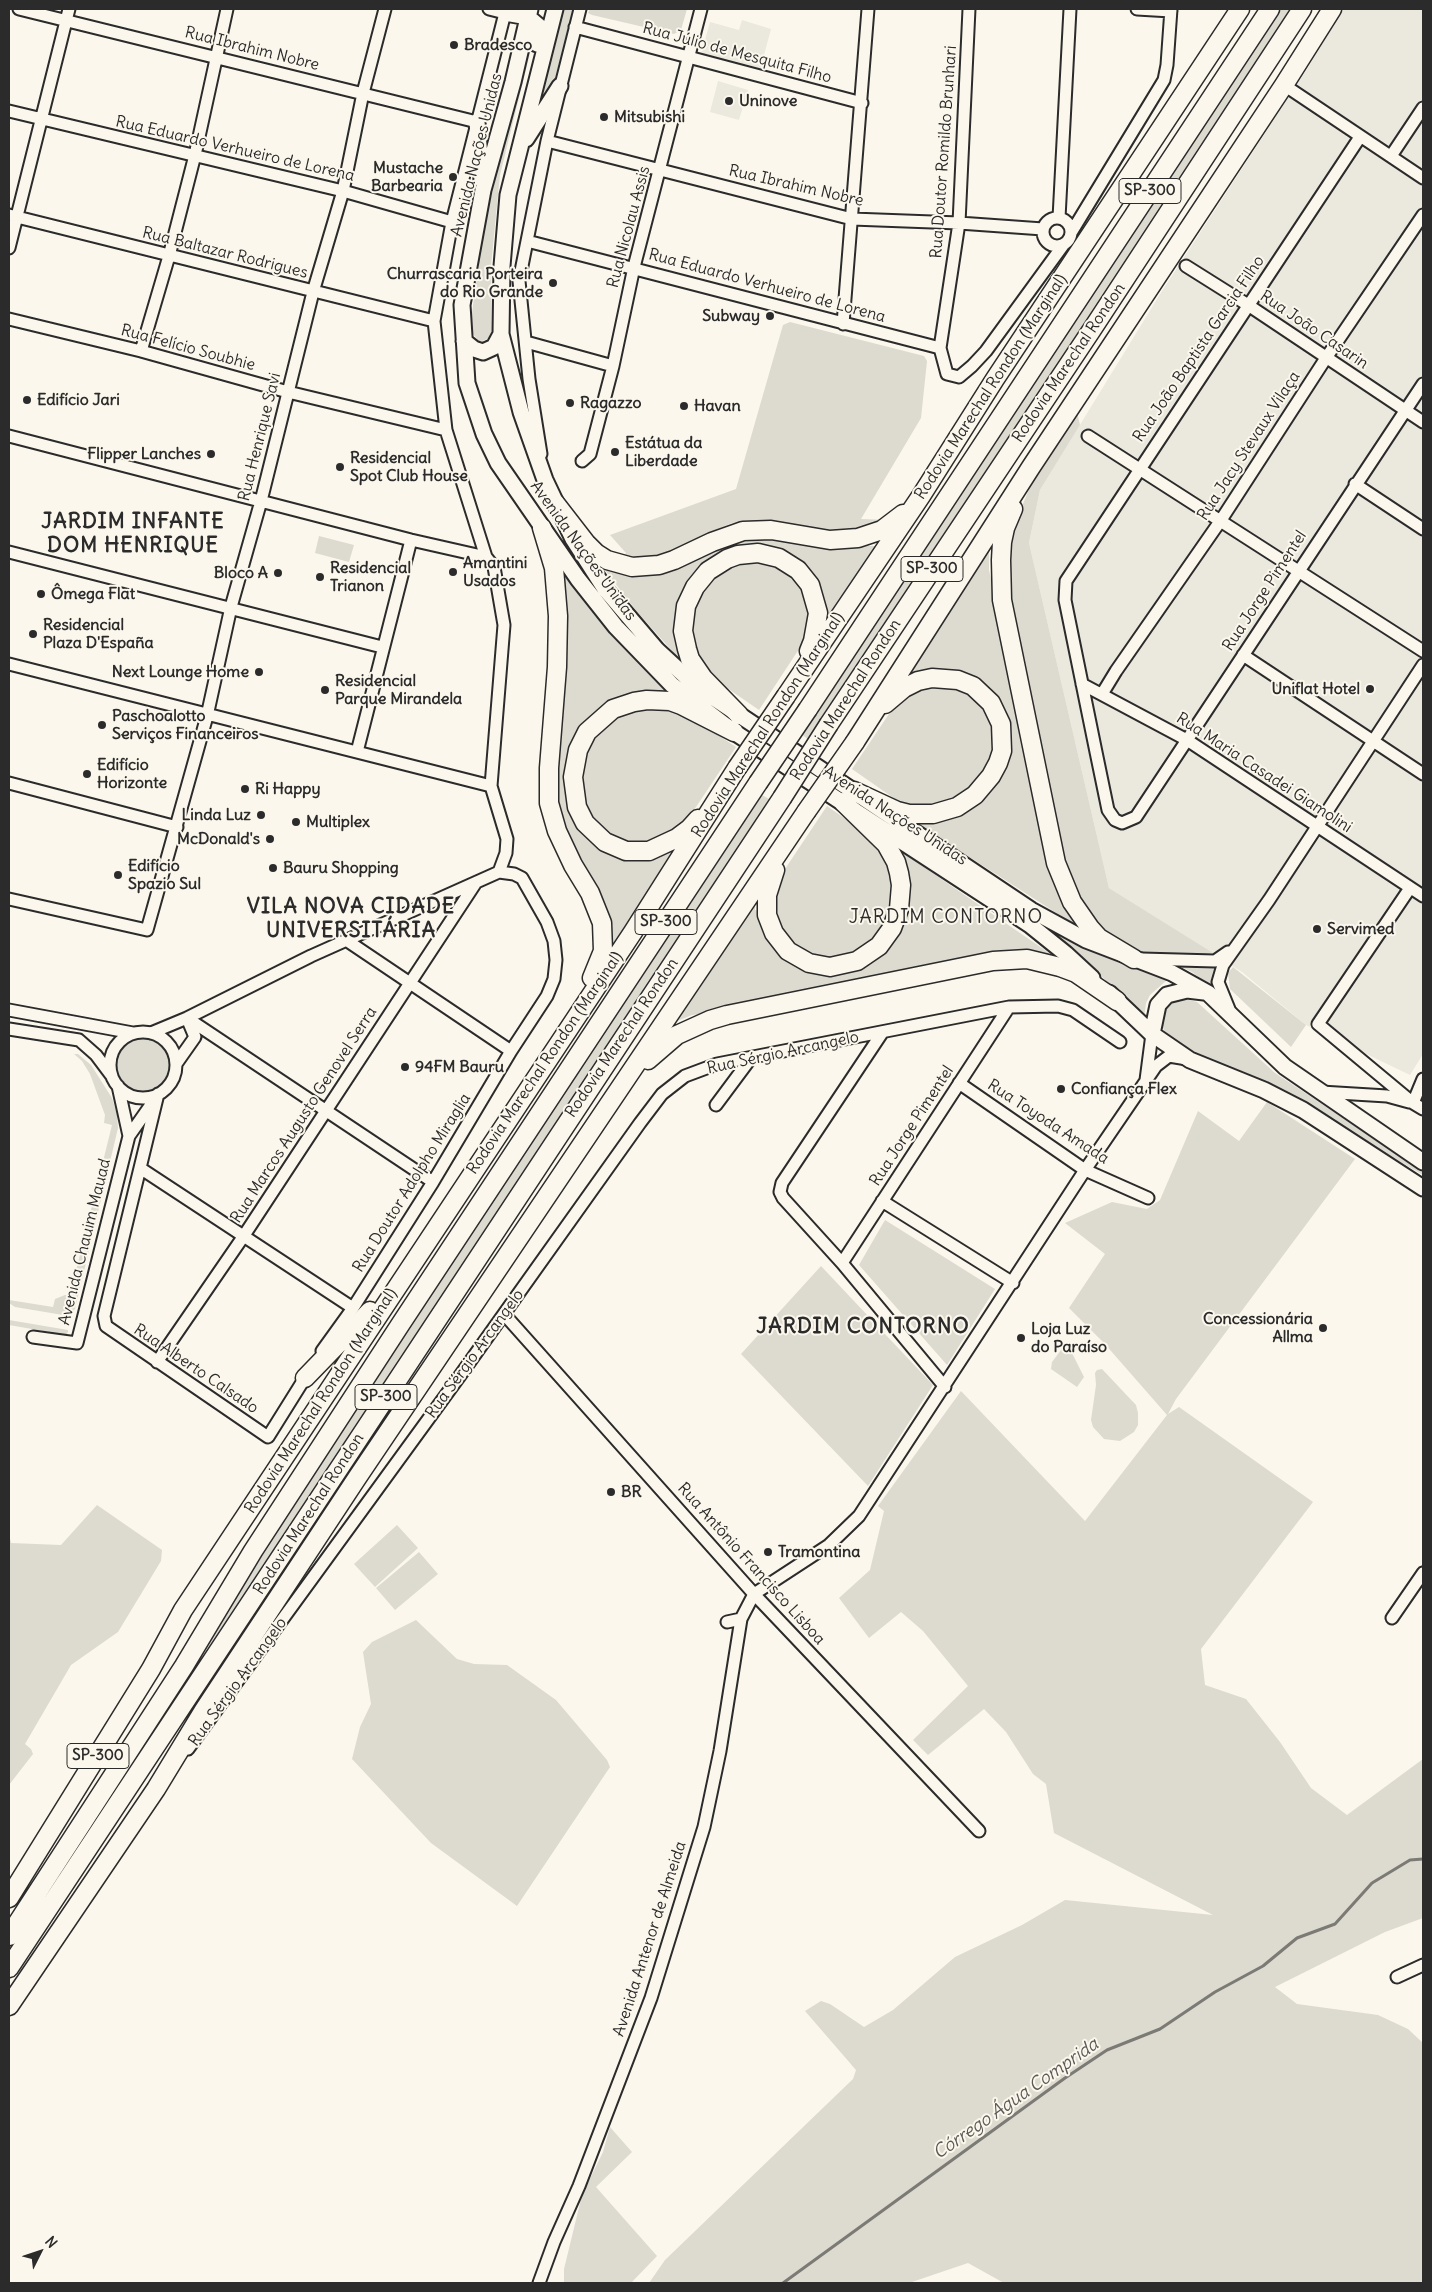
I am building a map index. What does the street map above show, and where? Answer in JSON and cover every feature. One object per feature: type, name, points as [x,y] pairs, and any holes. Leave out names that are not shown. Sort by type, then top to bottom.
[{"type":"highway","name":"Rodovia Marechal Rondon (Marginal)","points":[[9,1898],[151,1669],[184,1610],[400,1280],[689,846],[737,768],[921,496],[1000,371],[1240,9]]},
{"type":"highway","name":"Rodovia Marechal Rondon","points":[[9,1936],[184,1666],[253,1552],[400,1325],[1270,9]]},
{"type":"highway","name":"Rodovia Marechal Rondon","points":[[9,1968],[1302,9]]},
{"type":"highway","points":[[156,1789],[204,1710],[335,1511],[858,736],[1031,467],[1284,85],[1332,9]]},
{"type":"highway","points":[[1031,467],[1005,528],[1001,578],[1006,620],[1051,844],[1059,872],[1077,912],[1099,938],[1134,960]]},
{"type":"highway","points":[[555,502],[586,543],[596,553],[619,564],[639,567],[659,565],[674,560],[712,542],[743,531],[771,530],[830,540],[858,538],[891,524],[921,496]]},
{"type":"highway","points":[[542,528],[554,568],[558,616],[557,668],[549,768],[549,803],[557,831],[597,907],[604,939],[603,951],[598,967],[568,1028]]},
{"type":"highway","points":[[739,714],[696,669],[687,649],[684,631],[686,606],[694,587],[708,571],[727,558],[747,554],[769,555],[798,570],[810,585],[817,604],[818,622],[813,641],[787,694]]},
{"type":"highway","points":[[849,796],[909,814],[941,812],[957,807],[975,795],[991,776],[1002,751],[1001,724],[991,703],[973,686],[945,678],[918,682],[904,688],[890,698],[858,736]]},
{"type":"highway","points":[[724,788],[689,829],[677,838],[649,851],[626,851],[605,842],[585,823],[575,798],[573,768],[581,742],[594,725],[613,709],[634,702],[670,701],[734,732]]},
{"type":"highway","points":[[794,830],[767,895],[767,915],[774,933],[788,951],[798,958],[814,964],[839,966],[865,957],[879,946],[892,928],[899,909],[902,885],[896,862],[886,844],[849,796]]},
{"type":"highway","points":[[620,1089],[663,1046],[677,1035],[710,1020],[993,961],[1027,959],[1060,967],[1076,973],[1117,1001]]},
{"type":"highway","points":[[305,1378],[400,1280]]},
{"type":"highway","name":"Rua Sérgio Arcangelo","points":[[9,2006],[156,1789]]},
{"type":"main road","name":"Avenida Nações Unidas","points":[[555,9],[508,195],[502,266],[502,334],[523,420],[545,480],[573,539],[605,589],[657,650],[696,686],[739,714],[849,796],[1030,925],[1066,954],[1152,1034],[1190,1060],[1264,1090],[1302,1110],[1423,1188]]},
{"type":"main road","points":[[505,11],[529,13],[541,28],[528,79],[534,88]]},
{"type":"main road","name":"Avenida Nações Unidas","points":[[529,13],[513,82],[483,190],[462,305],[467,383],[484,434],[498,463],[578,579],[616,627],[672,684],[734,732],[849,796],[1031,910],[1086,940],[1172,974],[1208,993],[1273,1057],[1320,1092],[1423,1162]]},
{"type":"main road","points":[[520,149],[560,86]]},
{"type":"main road","points":[[477,122],[483,190]]},
{"type":"main road","points":[[464,341],[474,349],[483,352],[494,347],[502,334]]},
{"type":"main road","points":[[1152,1034],[1158,1005],[1166,995],[1187,990],[1208,993]]},
{"type":"street","name":"Rua Ibrahim Nobre","points":[[19,9],[477,122]]},
{"type":"street","points":[[9,248],[13,216],[69,9]]},
{"type":"street","points":[[141,351],[169,256],[227,9]]},
{"type":"street","name":"Rua Henrique Savi","points":[[9,899],[147,930],[207,716],[231,607],[261,501],[313,292],[343,191],[363,93],[385,9]]},
{"type":"street","points":[[490,9],[505,11]]},
{"type":"street","name":"Avenida Nações Unidas","points":[[545,480],[529,379],[519,281],[546,141],[580,9]]},
{"type":"street","name":"Rua Nicolau Assis","points":[[586,457],[613,366],[634,268],[701,9]]},
{"type":"street","points":[[843,324],[868,9]]},
{"type":"street","name":"Rua Doutor Romildo Brunhari","points":[[969,9],[958,223],[940,348],[947,374],[959,377],[986,350],[1064,244]]},
{"type":"street","points":[[1062,219],[1070,9]]},
{"type":"street","points":[[1050,245],[1064,244],[1164,80],[1171,10],[1137,9]]},
{"type":"street","name":"Avenida Nações Unidas","points":[[499,872],[506,853],[507,840],[491,786],[504,625],[494,567],[486,557],[446,430],[434,321],[452,222],[505,11]]},
{"type":"street","name":"Rua Júlio de Mesquita Filho","points":[[575,27],[862,103]]},
{"type":"street","points":[[1284,85],[1423,178]]},
{"type":"street","points":[[1390,156],[1423,108]]},
{"type":"street","name":"Rua Eduardo Verhueiro de Lorena","points":[[9,111],[40,120],[343,191],[452,222]]},
{"type":"street","name":"Rua João Baptista Garcia Filho","points":[[1082,684],[1065,600],[1066,581],[1360,137]]},
{"type":"street","name":"Rua Ibrahim Nobre","points":[[546,141],[852,219],[958,223],[1043,230]]},
{"type":"street","points":[[1050,261],[1050,245],[1044,238],[1043,230],[1048,220],[1062,219],[1084,210]]},
{"type":"street","name":"Rua Jacy Stevaux Vilaça","points":[[1102,694],[1116,670],[1221,520],[1326,358],[1423,215]]},
{"type":"street","name":"Rua Baltazar Rodrigues","points":[[13,216],[434,321]]},
{"type":"street","points":[[1062,219],[1069,224],[1071,233]]},
{"type":"street","name":"Rua Eduardo Verhueiro de Lorena","points":[[527,241],[940,348]]},
{"type":"street","name":"Rua João Casarin","points":[[1186,266],[1248,305],[1423,422]]},
{"type":"street","name":"Rua Felício Soubhie","points":[[9,319],[141,351],[288,392],[446,430]]},
{"type":"street","points":[[526,342],[613,366]]},
{"type":"street","name":"Rua Jorge Pimentel","points":[[1082,684],[1108,810],[1114,820],[1122,823],[1136,817],[1423,384]]},
{"type":"street","points":[[9,436],[410,540],[486,557]]},
{"type":"street","points":[[1088,436],[1423,651]]},
{"type":"street","points":[[1355,484],[1423,529]]},
{"type":"street","points":[[357,752],[410,540]]},
{"type":"street","points":[[9,552],[382,647]]},
{"type":"street","points":[[1243,654],[1423,774]]},
{"type":"street","points":[[9,664],[207,716],[491,786]]},
{"type":"street","points":[[1235,1019],[1218,982],[1220,971],[1423,665]]},
{"type":"street","name":"Rua Maria Casadei Giamolini","points":[[1082,684],[1187,740],[1423,896]]},
{"type":"street","points":[[9,783],[177,827]]},
{"type":"street","points":[[9,1010],[133,1033],[151,1033],[187,1018],[346,940],[499,872]]},
{"type":"street","name":"Rua Doutor Adolpho Miraglia","points":[[268,1436],[353,1308],[433,1182],[546,996],[554,979],[556,960],[554,941],[547,922],[522,878],[514,874],[499,872]]},
{"type":"street","name":"Rua Marcos Augusto Genovel Serra","points":[[157,1362],[327,1111],[475,884]]},
{"type":"street","points":[[1410,888],[1318,1024],[1413,1103],[1423,1109]]},
{"type":"street","points":[[346,940],[410,985],[511,1051]]},
{"type":"street","points":[[1134,960],[1215,961],[1236,946]]},
{"type":"street","name":"Rua Sérgio Arcangelo","points":[[156,1789],[204,1730],[640,1123],[662,1094],[685,1076],[718,1064],[1009,1007],[1058,1006],[1073,1010],[1120,1042]]},
{"type":"street","name":"Rua Jorge Pimentel","points":[[842,1263],[1009,1007]]},
{"type":"street","points":[[9,1028],[79,1040],[96,1055],[116,1082],[127,1093],[138,1097],[149,1097],[158,1094],[172,1081],[176,1064],[195,1036],[187,1018]]},
{"type":"street","points":[[187,1018],[433,1182]]},
{"type":"street","points":[[116,1082],[110,1066],[111,1056],[123,1038],[133,1033]]},
{"type":"street","points":[[151,1033],[169,1044],[176,1064]]},
{"type":"street","points":[[882,1033],[782,1183],[780,1192],[784,1200],[842,1263],[945,1387]]},
{"type":"street","points":[[1146,1081],[1152,1034]]},
{"type":"street","points":[[754,1594],[829,1545],[859,1516],[1013,1283],[1085,1170],[1156,1066],[1169,1056],[1190,1060]]},
{"type":"street","points":[[716,1105],[751,1058]]},
{"type":"street","points":[[1413,1103],[1423,1080]]},
{"type":"street","name":"Avenida Chauim Mauad","points":[[116,1082],[129,1136]]},
{"type":"street","name":"Rua Toyoda Amada","points":[[959,1083],[1085,1170],[1148,1198]]},
{"type":"street","points":[[1320,1092],[1387,1096],[1413,1103]]},
{"type":"street","points":[[158,1094],[140,1168],[353,1308]]},
{"type":"street","name":"Avenida Chauim Mauad","points":[[34,1337],[77,1343],[129,1136],[158,1094]]},
{"type":"street","name":"Rua Alberto Calsado","points":[[140,1168],[104,1316],[106,1326],[268,1436]]},
{"type":"street","points":[[882,1201],[1013,1283]]},
{"type":"street","name":"Rua Antônio Francisco Lisboa","points":[[504,1314],[754,1594],[979,1831]]},
{"type":"street","points":[[1392,1618],[1423,1572]]},
{"type":"street","name":"Avenida Antenor de Almeida","points":[[540,2282],[651,1998],[704,1827],[720,1751],[741,1619],[754,1594]]},
{"type":"street","points":[[726,1622],[741,1619]]},
{"type":"street","points":[[1397,1977],[1423,1966]]},
{"type":"shaded area","points":[[562,9],[573,9],[552,90],[537,107]]},
{"type":"shaded area","points":[[590,9],[687,9],[681,30],[674,34],[592,15],[588,13]]},
{"type":"shaded area","points":[[1278,9],[1294,9],[809,740],[801,734]]},
{"type":"shaded area","points":[[1343,9],[1423,9],[1423,1054],[1410,1075],[1306,1025],[1242,972],[1109,888],[1029,543],[1040,490],[1162,291],[1309,66]]},
{"type":"shaded area","points":[[742,20],[771,29],[760,70],[701,54],[710,22],[739,30]]},
{"type":"shaded area","points":[[535,33],[500,175],[491,266],[492,330],[489,338],[480,342],[472,333],[472,313],[484,225],[531,34]]},
{"type":"shaded area","name":"Uninove","points":[[718,81],[748,90],[739,120],[710,112]]},
{"type":"shaded area","points":[[790,322],[924,356],[927,361],[921,418],[861,519],[890,520],[841,534],[769,522],[749,521],[732,523],[659,559],[621,559],[626,553],[610,535],[736,489],[783,325]]},
{"type":"shaded area","points":[[1077,412],[1080,425],[1040,490],[1029,543],[1109,888],[1213,953],[1188,956],[1132,952],[1102,933],[1064,873],[1007,594],[1013,527],[1031,485]]},
{"type":"shaded area","points":[[750,535],[843,546],[877,546],[827,621],[824,604],[779,551],[697,575],[684,664],[638,613],[601,565],[612,569]]},
{"type":"shaded area","points":[[319,536],[354,545],[349,562],[315,553]]},
{"type":"shaded area","points":[[989,549],[989,570],[999,614],[1067,908],[1075,925],[915,822],[997,780],[994,697],[921,672],[905,677]]},
{"type":"shaded area","points":[[554,553],[687,703],[650,693],[573,744],[586,833],[665,855],[677,848],[613,946],[611,935],[578,864],[555,801]]},
{"type":"shaded area","points":[[740,559],[786,566],[810,596],[808,631],[803,643],[759,710],[727,688],[723,691],[698,665],[689,616],[702,585]]},
{"type":"shaded area","points":[[938,684],[963,688],[984,703],[995,726],[993,759],[974,788],[943,806],[912,808],[895,799],[852,769],[893,708],[911,692]]},
{"type":"shaded area","points":[[659,706],[686,714],[736,747],[692,813],[677,828],[642,846],[612,840],[585,813],[579,787],[588,743],[622,712]]},
{"type":"shaded area","points":[[760,794],[771,800],[143,1751],[140,1750],[237,1590],[346,1420]]},
{"type":"shaded area","points":[[827,806],[874,839],[892,866],[894,903],[881,935],[843,961],[810,958],[783,937],[774,912],[773,900],[781,875]]},
{"type":"shaded area","points":[[899,850],[1055,957],[1024,954],[718,1012],[692,1015],[677,1021],[755,903],[755,910],[759,911],[807,970],[892,941]]},
{"type":"shaded area","points":[[1034,920],[1098,954],[1167,980],[1150,995],[1146,1003],[1144,1018],[1087,962]]},
{"type":"shaded area","points":[[1181,967],[1216,968],[1213,980],[1214,989],[1192,972]]},
{"type":"shaded area","points":[[1233,967],[1306,1025],[1291,1047],[1230,989],[1228,973]]},
{"type":"shaded area","points":[[1185,999],[1197,1002],[1275,1073],[1423,1171],[1423,1175],[1346,1130],[1292,1094],[1207,1060],[1174,1041],[1164,1031],[1161,1019],[1165,1008],[1171,1003]]},
{"type":"shaded area","points":[[138,1039],[148,1039],[162,1046],[169,1060],[169,1070],[162,1084],[148,1091],[138,1091],[128,1087],[121,1080],[117,1070],[117,1060],[121,1050],[128,1043]]},
{"type":"shaded area","points":[[74,1054],[78,1054],[91,1065],[112,1098],[117,1114],[118,1128],[75,1309],[71,1313],[63,1315],[15,1307],[9,1303],[9,1300],[53,1307],[55,1299],[70,1295],[112,1125],[104,1123],[105,1115],[90,1074],[82,1061]]},
{"type":"shaded area","points":[[1267,1102],[1355,1159],[1176,1399],[1168,1414],[1179,1407],[1313,1502],[1201,1649],[1205,1685],[1246,1699],[1280,1742],[1311,1788],[1347,1815],[1423,1759],[1423,1918],[1385,1932],[1275,1987],[1297,2004],[1378,2015],[1408,2029],[1423,2043],[1423,2283],[1004,2283],[968,2263],[909,2283],[649,2283],[665,2260],[853,2079],[856,2070],[805,2011],[821,2001],[830,2004],[864,2027],[893,2010],[955,1957],[1022,1925],[1065,1900],[1213,1915],[1054,1833],[1046,1784],[1033,1774],[1006,1732],[984,1709],[928,1755],[913,1740],[968,1686],[923,1631],[901,1612],[869,1638],[839,1598],[870,1570],[884,1511],[878,1506],[961,1391],[1085,1521],[1167,1415],[1104,1343],[1069,1308],[1105,1254],[1065,1223],[1112,1202],[1147,1209],[1160,1200],[1198,1111],[1239,1141]]},
{"type":"shaded area","points":[[885,1220],[995,1289],[947,1365],[859,1265]]},
{"type":"shaded area","points":[[821,1266],[933,1385],[868,1486],[741,1354]]},
{"type":"shaded area","points":[[9,1320],[68,1330],[68,1332],[66,1335],[9,1325]]},
{"type":"shaded area","points":[[1064,1346],[1070,1349],[1084,1377],[1077,1387],[1051,1369],[1052,1362]]},
{"type":"shaded area","points":[[1102,1369],[1136,1405],[1138,1413],[1138,1425],[1134,1432],[1120,1441],[1104,1439],[1093,1427],[1091,1420],[1096,1385],[1095,1373],[1097,1370]]},
{"type":"shaded area","points":[[97,1505],[162,1550],[161,1561],[118,1632],[71,1665],[25,1744],[31,1749],[33,1754],[9,1785],[9,1534],[11,1543],[61,1545]]},
{"type":"shaded area","points":[[397,1525],[418,1548],[375,1587],[354,1564]]},
{"type":"shaded area","points":[[419,1552],[438,1574],[395,1610],[376,1588]]},
{"type":"shaded area","points":[[416,1620],[457,1659],[474,1664],[507,1665],[556,1700],[607,1760],[610,1767],[517,1906],[431,1843],[352,1759],[360,1727],[371,1704],[363,1652],[372,1642]]},
{"type":"shaded area","points":[[610,2127],[632,2152],[596,2187],[657,2256],[631,2283],[564,2283],[564,2269],[582,2195],[603,2152]]},
{"type":"waterway","name":"Córrego Água Comprida","points":[[783,2283],[1065,2078],[1107,2050],[1160,2029],[1215,1992],[1263,1966],[1297,1938],[1335,1924],[1372,1883],[1410,1860],[1423,1859]]},
{"type":"place","name":"Bradesco","points":[[454,45]]},
{"type":"place","name":"Uninove","points":[[729,101]]},
{"type":"place","name":"Mitsubishi","points":[[604,117]]},
{"type":"place","name":"Mustache Barbearia","points":[[453,177]]},
{"type":"place","name":"Churrascaria Porteira do Rio Grande","points":[[553,283]]},
{"type":"place","name":"Subway","points":[[770,316]]},
{"type":"place","name":"Edifício Jari","points":[[27,400]]},
{"type":"place","name":"Ragazzo","points":[[570,403]]},
{"type":"place","name":"Havan","points":[[684,406]]},
{"type":"place","name":"Estátua da Liberdade","points":[[615,452]]},
{"type":"place","name":"Flipper Lanches","points":[[211,454]]},
{"type":"place","name":"Residencial Spot Club House","points":[[340,467]]},
{"type":"place","name":"Amantini Usados","points":[[453,572]]},
{"type":"place","name":"Bloco A","points":[[278,573]]},
{"type":"place","name":"Residencial Trianon","points":[[320,577]]},
{"type":"place","name":"Ômega Flat","points":[[41,594]]},
{"type":"place","name":"Residencial Plaza D'España","points":[[33,634]]},
{"type":"place","name":"Next Lounge Home","points":[[259,672]]},
{"type":"place","name":"Uniflat Hotel","points":[[1370,689]]},
{"type":"place","name":"Residencial Parque Mirandela","points":[[325,690]]},
{"type":"place","name":"Paschoalotto Serviços Financeiros","points":[[102,725]]},
{"type":"place","name":"Edifício Horizonte","points":[[87,774]]},
{"type":"place","name":"Ri Happy","points":[[245,789]]},
{"type":"place","name":"Linda Luz","points":[[261,815]]},
{"type":"place","name":"Multiplex","points":[[296,822]]},
{"type":"place","name":"McDonald's","points":[[270,839]]},
{"type":"place","name":"Bauru Shopping","points":[[273,868]]},
{"type":"place","name":"Edifício Spazio Sul","points":[[118,875]]},
{"type":"place","name":"Servimed","points":[[1317,929]]},
{"type":"place","name":"94FM Bauru","points":[[405,1067]]},
{"type":"place","name":"Confiança Flex","points":[[1061,1089]]},
{"type":"place","name":"Concessionária Allma","points":[[1323,1328]]},
{"type":"place","name":"Loja Luz do Paraíso","points":[[1021,1338]]},
{"type":"place","name":"BR","points":[[611,1492]]},
{"type":"place","name":"Tramontina","points":[[768,1552]]},
{"type":"district","name":"JARDIM INFANTE DOM HENRIQUE","points":[[133,534]]},
{"type":"district","name":"JARDIM CONTORNO","points":[[946,918]]},
{"type":"district","name":"VILA NOVA CIDADE UNIVERSITÁRIA","points":[[351,919]]},
{"type":"district","name":"JARDIM CONTORNO","points":[[863,1327]]}]
